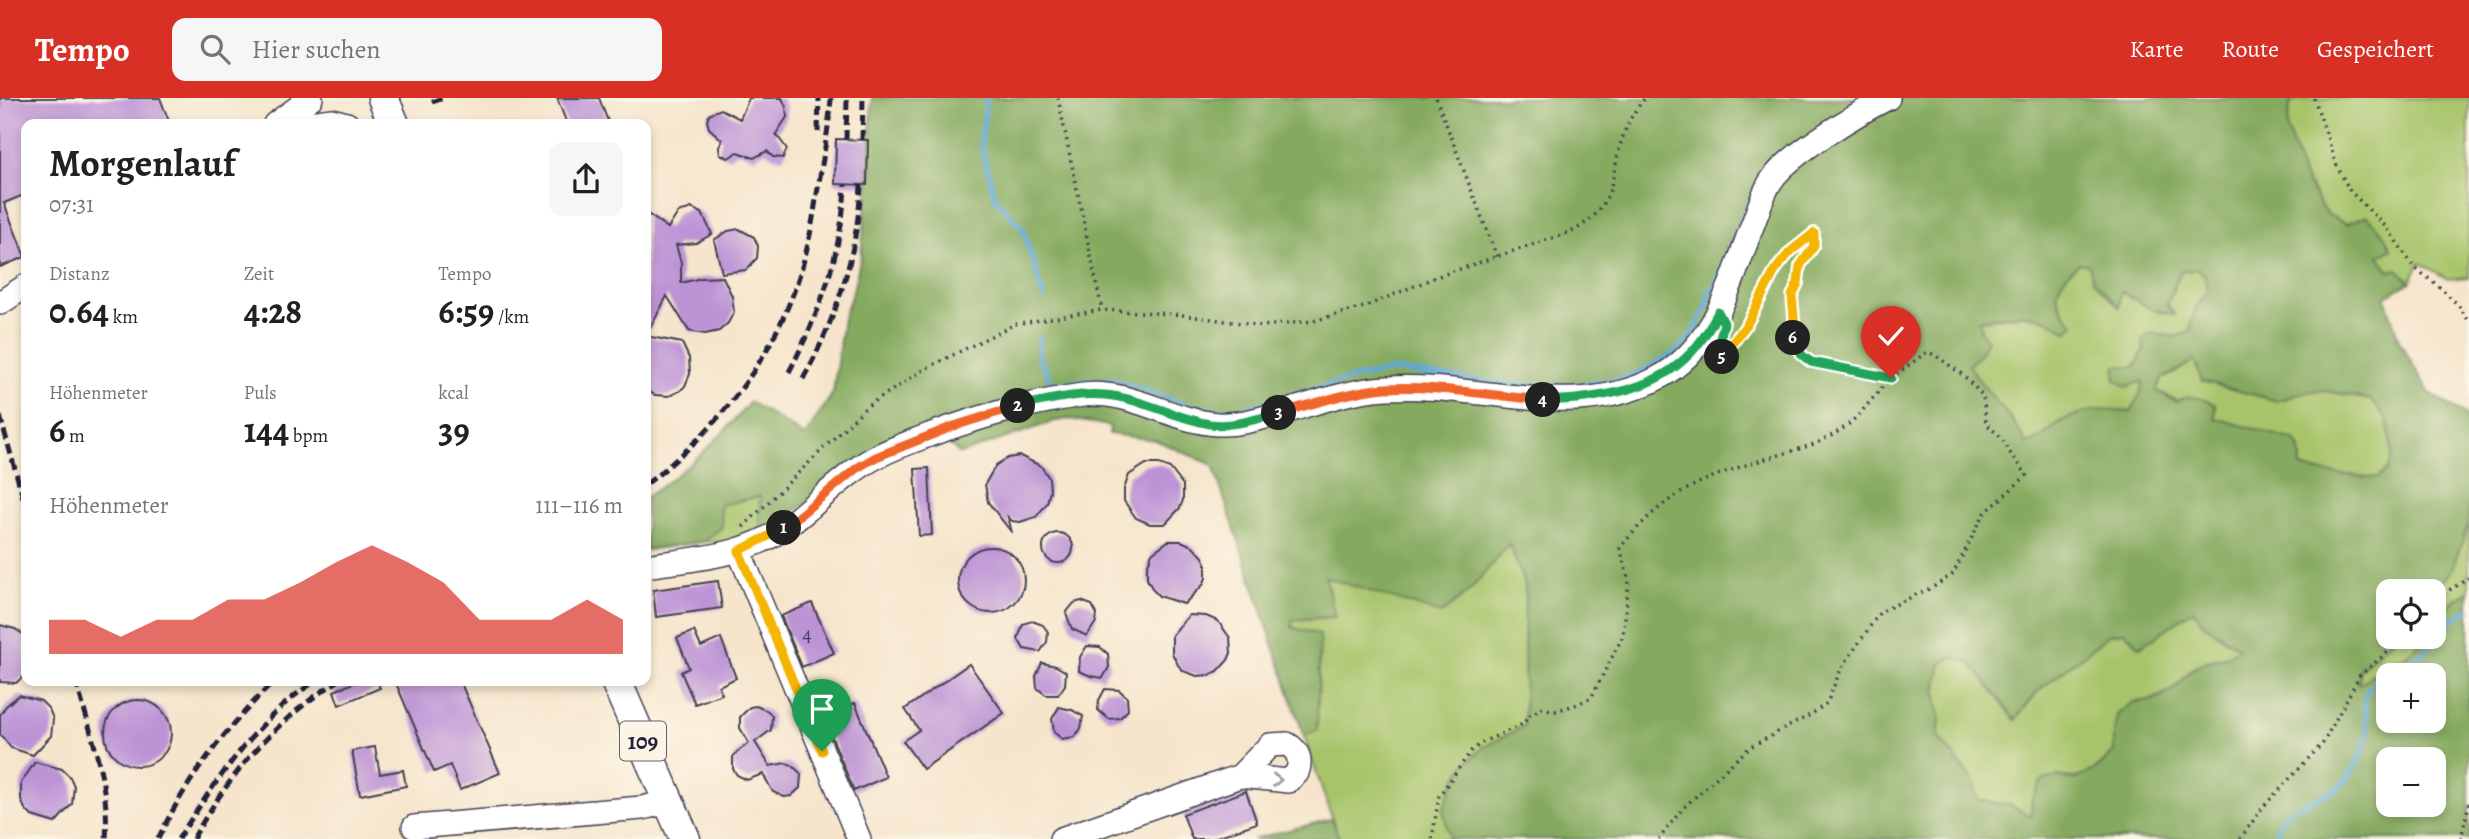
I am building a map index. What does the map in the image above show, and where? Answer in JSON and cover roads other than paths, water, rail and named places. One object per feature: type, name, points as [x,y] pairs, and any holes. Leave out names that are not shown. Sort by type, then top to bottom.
[{"type":"main road","points":[[383,98],[392,119]]},
{"type":"main road","name":"109","points":[[618,686],[685,839]]},
{"type":"street","points":[[282,119],[311,98]]},
{"type":"street","points":[[651,565],[738,542],[757,544],[788,526],[857,468],[876,457],[1014,406],[1102,394],[1135,401],[1197,421],[1223,425],[1384,388],[1444,389],[1550,400],[1584,398],[1645,384],[1672,370],[1703,341],[1718,312],[1772,178],[1785,165],[1850,118],[1888,98]]},
{"type":"street","points":[[0,303],[21,289]]},
{"type":"street","points":[[738,542],[859,839]]},
{"type":"street","points":[[1061,839],[1240,776]]},
{"type":"street","points":[[414,827],[642,808],[669,802]]},
{"type":"waterway","points":[[986,98],[981,145],[995,198],[1023,229],[1044,298]]},
{"type":"waterway","points":[[1848,108],[1862,98]]},
{"type":"waterway","points":[[1752,195],[1765,165],[1788,149]]},
{"type":"waterway","points":[[1040,338],[1039,358],[1050,384],[1111,379],[1195,407],[1218,411],[1250,407],[1394,370],[1507,384],[1573,386],[1619,379],[1642,371],[1675,353],[1694,332],[1748,204]]},
{"type":"waterway","points":[[2277,839],[2279,825],[2294,808],[2340,787],[2348,778],[2366,739],[2364,702],[2371,687],[2419,656],[2454,619],[2469,610]]},
{"type":"railway","points":[[432,102],[443,98]]},
{"type":"railway","points":[[818,132],[819,98]]},
{"type":"railway","points":[[651,480],[674,462],[723,411],[745,383],[781,323],[809,239],[831,98]]},
{"type":"railway","points":[[846,140],[847,98]]},
{"type":"railway","points":[[862,140],[863,98]]},
{"type":"railway","points":[[789,372],[828,281],[839,234],[845,185]]},
{"type":"railway","points":[[803,379],[826,332],[843,285],[855,236],[861,185]]},
{"type":"railway","points":[[0,416],[21,490]]},
{"type":"railway","points":[[77,686],[102,778],[106,839]]},
{"type":"railway","points":[[158,839],[181,796],[209,755],[240,716],[270,686]]},
{"type":"railway","points":[[178,839],[239,752],[275,712],[308,686]]},
{"type":"railway","points":[[193,839],[222,793],[255,751],[294,713],[330,686]]}]
